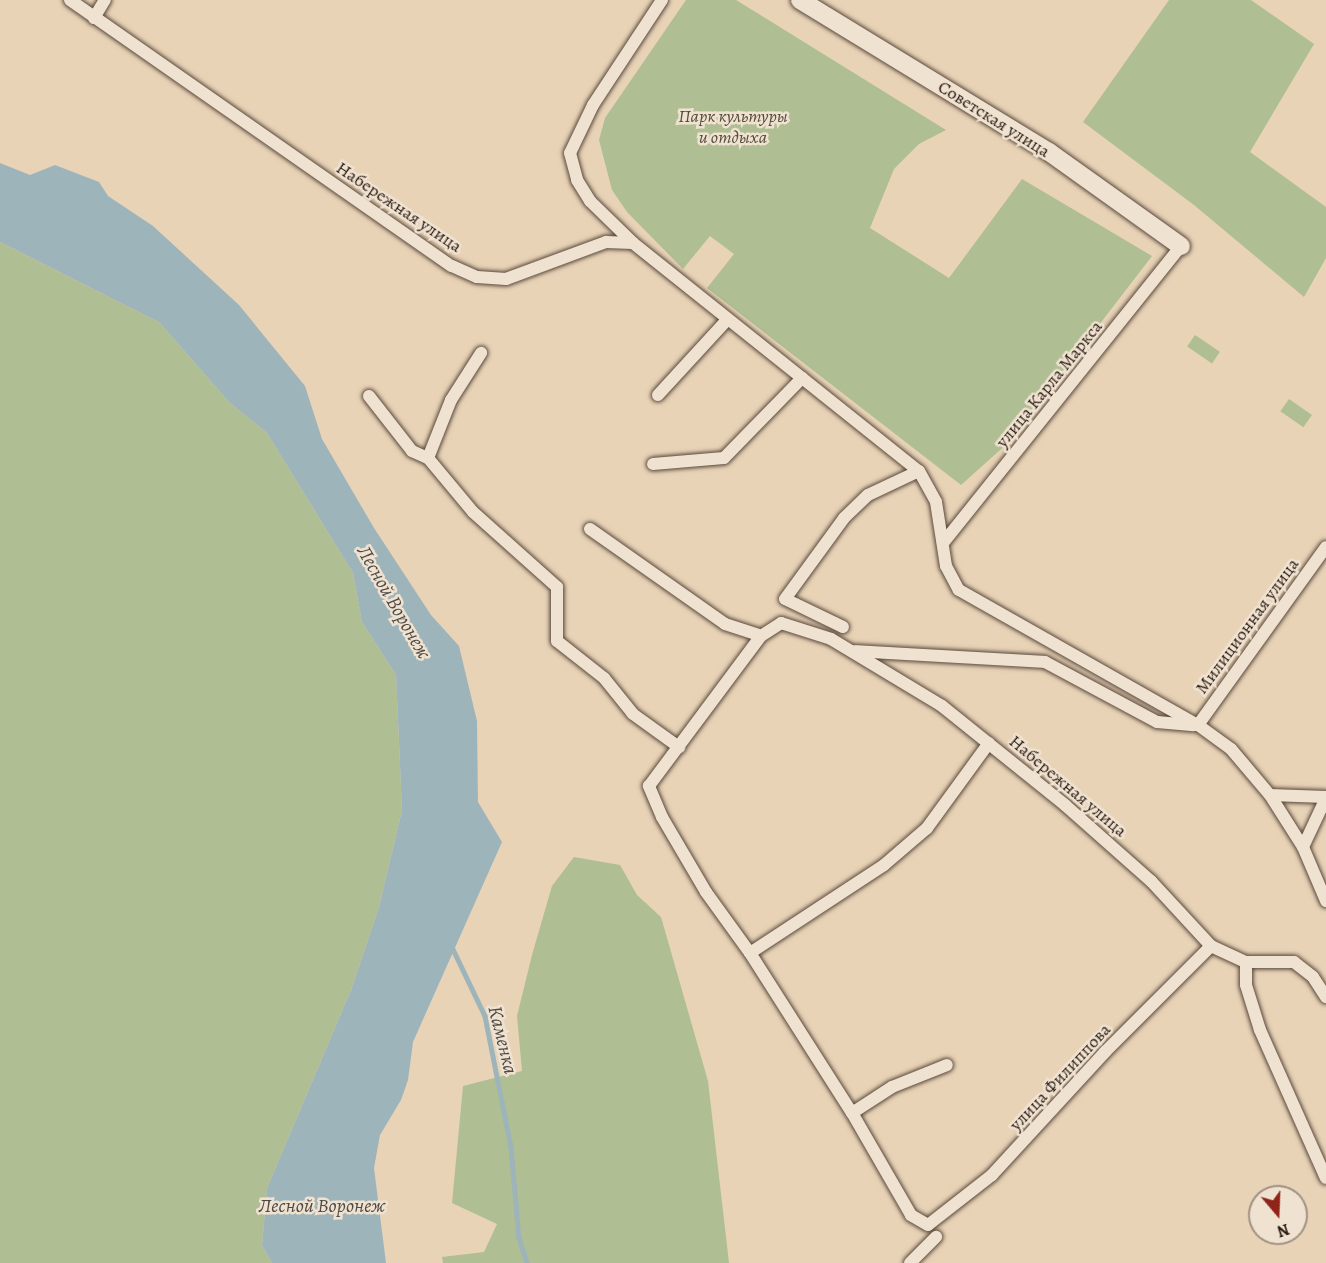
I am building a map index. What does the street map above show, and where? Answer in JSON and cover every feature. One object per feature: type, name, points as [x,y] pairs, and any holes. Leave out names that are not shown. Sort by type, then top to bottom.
[{"type":"main road","name":"Советская улица","points":[[800,0],[1049,152],[1181,246]]},
{"type":"street","name":"Набережная улица","points":[[70,0],[452,266],[477,277],[506,279],[606,242],[633,243]]},
{"type":"street","points":[[94,18],[105,0]]},
{"type":"street","points":[[662,0],[593,105],[570,153],[576,180],[590,201],[633,243],[919,471],[936,502],[946,566],[959,590],[1198,725],[1231,750],[1270,795],[1303,847],[1326,901]]},
{"type":"street","name":"улица Карла Маркса","points":[[944,543],[1181,246]]},
{"type":"street","points":[[658,395],[728,319]]},
{"type":"street","points":[[428,458],[452,400],[481,353]]},
{"type":"street","points":[[653,464],[724,458],[802,378]]},
{"type":"street","points":[[369,396],[412,450],[428,458],[473,512],[557,587],[557,641],[604,678],[633,714],[679,747]]},
{"type":"street","points":[[843,627],[784,599],[844,518],[868,495],[919,471]]},
{"type":"street","points":[[590,529],[725,624],[761,636],[649,786],[662,817],[706,892],[750,953],[852,1113],[892,1087],[947,1065]]},
{"type":"street","name":"Милиционная улица","points":[[1198,725],[1326,547]]},
{"type":"street","name":"Набережная улица","points":[[761,636],[781,623],[831,639],[942,706],[989,743],[1151,881],[1211,946],[1246,963],[1294,962],[1313,977],[1326,997]]},
{"type":"street","name":"Набережная улица","points":[[852,651],[1045,662],[1157,722],[1198,725]]},
{"type":"street","points":[[750,953],[884,865],[927,828],[989,743]]},
{"type":"street","points":[[1270,795],[1326,798],[1303,847]]},
{"type":"street","name":"улица Филиппова","points":[[852,1113],[910,1215],[928,1225],[992,1175],[1105,1052],[1211,946]]},
{"type":"street","points":[[1246,963],[1246,985],[1260,1030],[1326,1178]]},
{"type":"street","points":[[910,1263],[936,1237]]},
{"type":"green space","name":"Парк культуры и отдыха","points":[[686,0],[736,0],[946,130],[919,144],[894,169],[870,228],[949,278],[1022,179],[1152,256],[1009,442],[961,485],[707,288],[734,254],[710,236],[683,269],[627,212],[612,190],[599,140],[605,118]]},
{"type":"green space","points":[[1169,0],[1251,0],[1314,44],[1250,152],[1326,207],[1326,258],[1304,297],[1194,205],[1083,122]]},
{"type":"green space","points":[[0,242],[159,322],[229,402],[267,433],[353,573],[362,622],[396,675],[402,810],[379,907],[351,990],[267,1188],[262,1245],[272,1263],[0,1263]]},
{"type":"green space","points":[[1195,335],[1220,352],[1212,363],[1187,347]]},
{"type":"green space","points":[[1289,399],[1312,415],[1303,427],[1280,411]]},
{"type":"green space","points":[[574,857],[620,865],[637,895],[661,917],[708,1081],[729,1263],[443,1263],[442,1257],[484,1252],[497,1224],[452,1203],[463,1086],[522,1071],[517,1016],[552,886]]},
{"type":"water","name":"Лесной Воронеж","points":[[0,163],[30,175],[55,165],[99,182],[108,196],[153,226],[239,305],[305,386],[322,439],[374,528],[431,615],[459,646],[477,721],[478,802],[502,842],[413,1042],[408,1080],[401,1100],[380,1135],[374,1168],[386,1263],[272,1263],[262,1245],[267,1188],[351,990],[379,907],[402,810],[396,675],[362,622],[353,573],[267,433],[229,402],[159,322],[0,242]]},
{"type":"waterway","name":"Каменка","points":[[451,945],[485,1016],[511,1147],[519,1238],[527,1263]]}]
